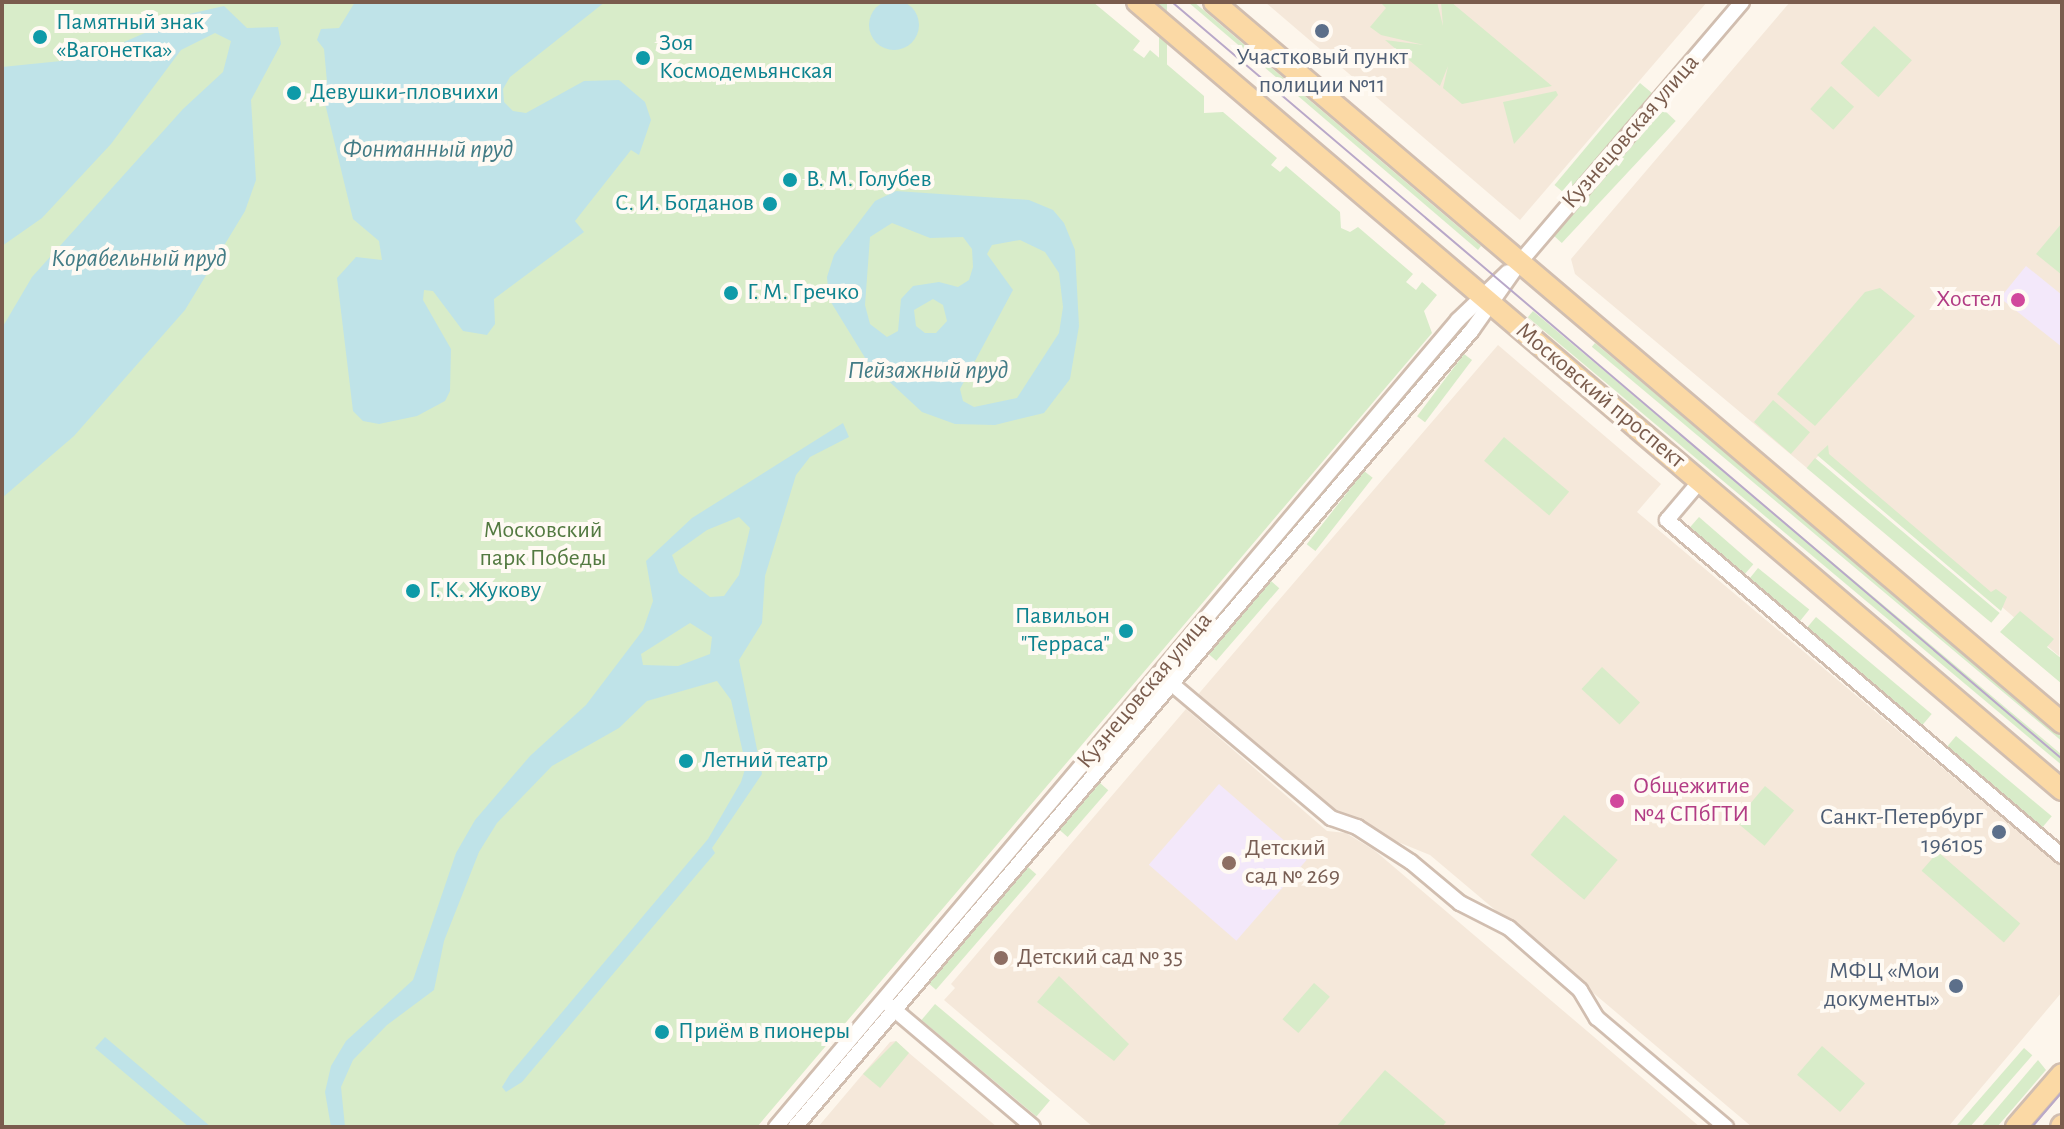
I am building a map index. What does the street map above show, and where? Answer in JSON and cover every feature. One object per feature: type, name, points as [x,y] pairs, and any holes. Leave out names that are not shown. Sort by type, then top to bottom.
[{"type":"main road","name":"Московский проспект","points":[[1137,2],[2062,790]]},
{"type":"main road","name":"Московский проспект","points":[[1214,2],[2062,723]]},
{"type":"main road","points":[[2016,1127],[2062,1074]]},
{"type":"street","name":"Кузнецовская улица","points":[[776,1127],[889,1005],[1742,2]]},
{"type":"street","points":[[1700,481],[1667,520],[2062,856]]},
{"type":"street","points":[[1166,679],[1331,818],[1357,827],[1460,903],[1509,928],[1560,971],[1597,1018],[1726,1127]]},
{"type":"street","name":"Кузнецовская улица","points":[[795,1127],[889,1005]]},
{"type":"street","points":[[889,1005],[1033,1127]]},
{"type":"shaded area","points":[[1265,2],[1707,2],[1520,220]]},
{"type":"shaded area","points":[[1790,2],[2062,2],[2059,656],[1822,452],[1807,468],[1575,274],[1571,259]]},
{"type":"shaded area","points":[[2026,266],[2062,295],[2062,347],[2000,298]]},
{"type":"shaded area","points":[[1498,345],[1661,484],[1637,512],[2062,868],[2062,992],[1948,1127],[1752,1127],[1430,855],[1336,817],[1195,698]]},
{"type":"shaded area","points":[[1186,709],[1327,831],[1346,833],[1374,850],[1700,1127],[1093,1127],[944,1000],[955,988],[951,984]]},
{"type":"shaded area","name":"Детский сад № 269","points":[[1219,784],[1307,860],[1236,941],[1149,865]]},
{"type":"shaded area","points":[[896,1041],[997,1127],[818,1127],[890,1042]]},
{"type":"green space","name":"Московский парк Победы","points":[[2,2],[1093,2],[1140,41],[1133,50],[1144,58],[1150,50],[1204,96],[1204,113],[1223,112],[1277,158],[1271,165],[1280,172],[1286,166],[1340,212],[1341,228],[1350,232],[1358,227],[1413,274],[1406,282],[1416,290],[1422,282],[1437,295],[1424,311],[1432,333],[757,1127],[2,1127]]},
{"type":"green space","points":[[1159,2],[1167,2],[1167,285],[1159,285]]},
{"type":"green space","points":[[1188,2],[1194,2],[1481,246],[1478,250]]},
{"type":"green space","points":[[1380,2],[1437,2],[1443,26],[1441,2],[1451,2],[1552,86],[1462,104],[1443,88],[1448,66],[1440,86],[1385,40],[1424,45],[1381,35],[1370,27],[1386,8]]},
{"type":"green space","points":[[1874,26],[1912,60],[1878,97],[1841,63]]},
{"type":"green space","points":[[1640,83],[1652,93],[1567,195],[1555,185]]},
{"type":"green space","points":[[1831,86],[1854,107],[1833,130],[1810,109]]},
{"type":"green space","points":[[1556,91],[1558,95],[1514,144],[1503,102]]},
{"type":"green space","points":[[1664,110],[1676,121],[1562,243],[1550,232]]},
{"type":"green space","points":[[2062,223],[2062,275],[2036,254]]},
{"type":"green space","points":[[1880,288],[1915,316],[1815,426],[1777,394],[1865,292]]},
{"type":"green space","points":[[1533,311],[2062,755],[2060,764],[1528,317]]},
{"type":"green space","points":[[1595,343],[2062,735],[2061,741],[1592,347]]},
{"type":"green space","points":[[1464,354],[1472,360],[1425,422],[1417,416]]},
{"type":"green space","points":[[1773,400],[1810,432],[1791,454],[1754,422]]},
{"type":"green space","points":[[1504,437],[1569,492],[1549,515],[1484,461]]},
{"type":"green space","points":[[1828,445],[1829,454],[1991,592],[1996,589],[2007,597],[2001,611],[1817,455]]},
{"type":"green space","points":[[1815,458],[2000,613],[1991,623],[1807,468]]},
{"type":"green space","points":[[1364,471],[1373,478],[1315,551],[1307,544]]},
{"type":"green space","points":[[1699,517],[1753,564],[1743,576],[1689,529]]},
{"type":"green space","points":[[1758,568],[1809,610],[1800,621],[1749,580]]},
{"type":"green space","points":[[1271,581],[1279,588],[1216,661],[1208,653]]},
{"type":"green space","points":[[2020,611],[2054,639],[2047,647],[2062,659],[2062,684],[2000,632]]},
{"type":"green space","points":[[1816,617],[1932,714],[1922,726],[1806,628]]},
{"type":"green space","points":[[1602,667],[1640,702],[1620,724],[1582,689]]},
{"type":"green space","points":[[1956,736],[2052,816],[2041,829],[1946,748]]},
{"type":"green space","points":[[1100,783],[1108,790],[1068,837],[1059,830]]},
{"type":"green space","points":[[1765,786],[1794,810],[1765,846],[1735,821]]},
{"type":"green space","points":[[1564,815],[1618,860],[1584,900],[1531,855]]},
{"type":"green space","points":[[1938,852],[2020,924],[2004,942],[1922,871]]},
{"type":"green space","points":[[1028,867],[1036,874],[936,990],[928,982]]},
{"type":"green space","points":[[1059,976],[1129,1044],[1114,1061],[1037,1002]]},
{"type":"green space","points":[[1314,983],[1330,997],[1298,1033],[1283,1019]]},
{"type":"green space","points":[[935,1004],[1050,1100],[1036,1117],[922,1020]]},
{"type":"green space","points":[[896,1041],[909,1053],[880,1088],[863,1074]]},
{"type":"green space","points":[[1822,1046],[1865,1083],[1840,1112],[1797,1075]]},
{"type":"green space","points":[[2024,1048],[2032,1055],[1970,1127],[1956,1126]]},
{"type":"green space","points":[[2038,1060],[2046,1070],[1997,1127],[1981,1127]]},
{"type":"green space","points":[[1385,1070],[1446,1122],[1442,1127],[1336,1127]]},
{"type":"water","points":[[894,0],[912,7],[919,25],[912,43],[894,50],[876,43],[869,25],[876,7]]},
{"type":"water","name":"Фонтанный пруд","points":[[355,2],[605,2],[510,77],[503,89],[504,102],[513,111],[526,113],[584,81],[619,80],[645,102],[651,120],[639,155],[631,150],[575,221],[584,232],[494,299],[495,324],[487,335],[463,331],[433,291],[424,290],[423,300],[451,349],[450,391],[445,401],[417,416],[379,424],[363,421],[353,411],[337,278],[356,257],[382,260],[379,241],[353,219],[322,91],[327,82],[324,49],[317,40],[321,29],[339,28]]},
{"type":"water","name":"Корабельный пруд","points":[[224,6],[247,28],[278,27],[281,44],[251,100],[256,180],[245,211],[185,310],[74,436],[2,498],[2,328],[32,277],[183,109],[223,72],[231,41],[215,33],[181,50],[111,144],[42,218],[2,246],[2,67],[61,61],[110,48],[189,14]]},
{"type":"water","name":"Пейзажный пруд","points":[[896,191],[1029,200],[1053,210],[1064,223],[1075,250],[1079,326],[1070,379],[1044,413],[995,425],[955,424],[922,412],[867,361],[829,299],[827,277],[834,255],[875,201]],"holes":[[[892,223],[930,238],[963,237],[972,249],[973,267],[969,280],[958,287],[939,282],[913,286],[901,299],[898,331],[887,337],[870,324],[865,305],[870,237]],[[1020,240],[1045,252],[1059,273],[1063,307],[1059,333],[1017,398],[974,407],[963,401],[960,389],[1013,290],[987,254],[992,245]],[[933,299],[943,305],[947,321],[936,333],[925,333],[916,326],[914,310]]]},
{"type":"water","points":[[843,423],[849,437],[810,457],[796,475],[765,576],[762,623],[739,660],[762,774],[712,848],[715,853],[522,1082],[506,1092],[502,1087],[510,1074],[708,839],[741,782],[746,766],[731,700],[717,681],[647,701],[619,728],[552,766],[497,823],[479,852],[444,941],[434,990],[387,1025],[353,1060],[341,1087],[345,1127],[331,1127],[325,1092],[331,1066],[346,1041],[413,980],[456,853],[475,820],[530,756],[586,705],[643,630],[653,601],[646,561],[692,518]],"holes":[[[739,517],[750,528],[739,575],[724,596],[710,597],[679,573],[672,555],[707,530]],[[690,623],[712,637],[710,654],[678,666],[643,665],[641,654]]]},
{"type":"water","points":[[105,1037],[211,1127],[189,1127],[95,1048]]},
{"type":"tram line","points":[[1172,2],[2062,759]]},
{"type":"tram line","points":[[2032,1127],[2062,1092]]},
{"type":"place","name":"Участковый пункт полиции №11","points":[[1322,31]]},
{"type":"place","name":"Памятный знак «Вагонетка»","points":[[40,37]]},
{"type":"place","name":"Зоя Космодемьянская","points":[[643,58]]},
{"type":"place","name":"Девушки-пловчихи","points":[[294,93]]},
{"type":"place","name":"В. М. Голубев","points":[[790,180]]},
{"type":"place","name":"С. И. Богданов","points":[[770,204]]},
{"type":"place","name":"Г. М. Гречко","points":[[731,293]]},
{"type":"place","name":"Хостел","points":[[2018,300]]},
{"type":"place","name":"Г. К. Жукову","points":[[413,591]]},
{"type":"place","name":"Павильон \"Терраса\"","points":[[1126,631]]},
{"type":"place","name":"Летний театр","points":[[686,761]]},
{"type":"place","name":"Общежитие №4 СПбГТИ","points":[[1617,801]]},
{"type":"place","name":"Санкт-Петербург 196105","points":[[1999,832]]},
{"type":"place","name":"Детский сад № 269","points":[[1229,863]]},
{"type":"place","name":"Детский сад № 35","points":[[1001,958]]},
{"type":"place","name":"МФЦ «Мои документы»","points":[[1956,986]]},
{"type":"place","name":"Приём в пионеры","points":[[662,1032]]}]
